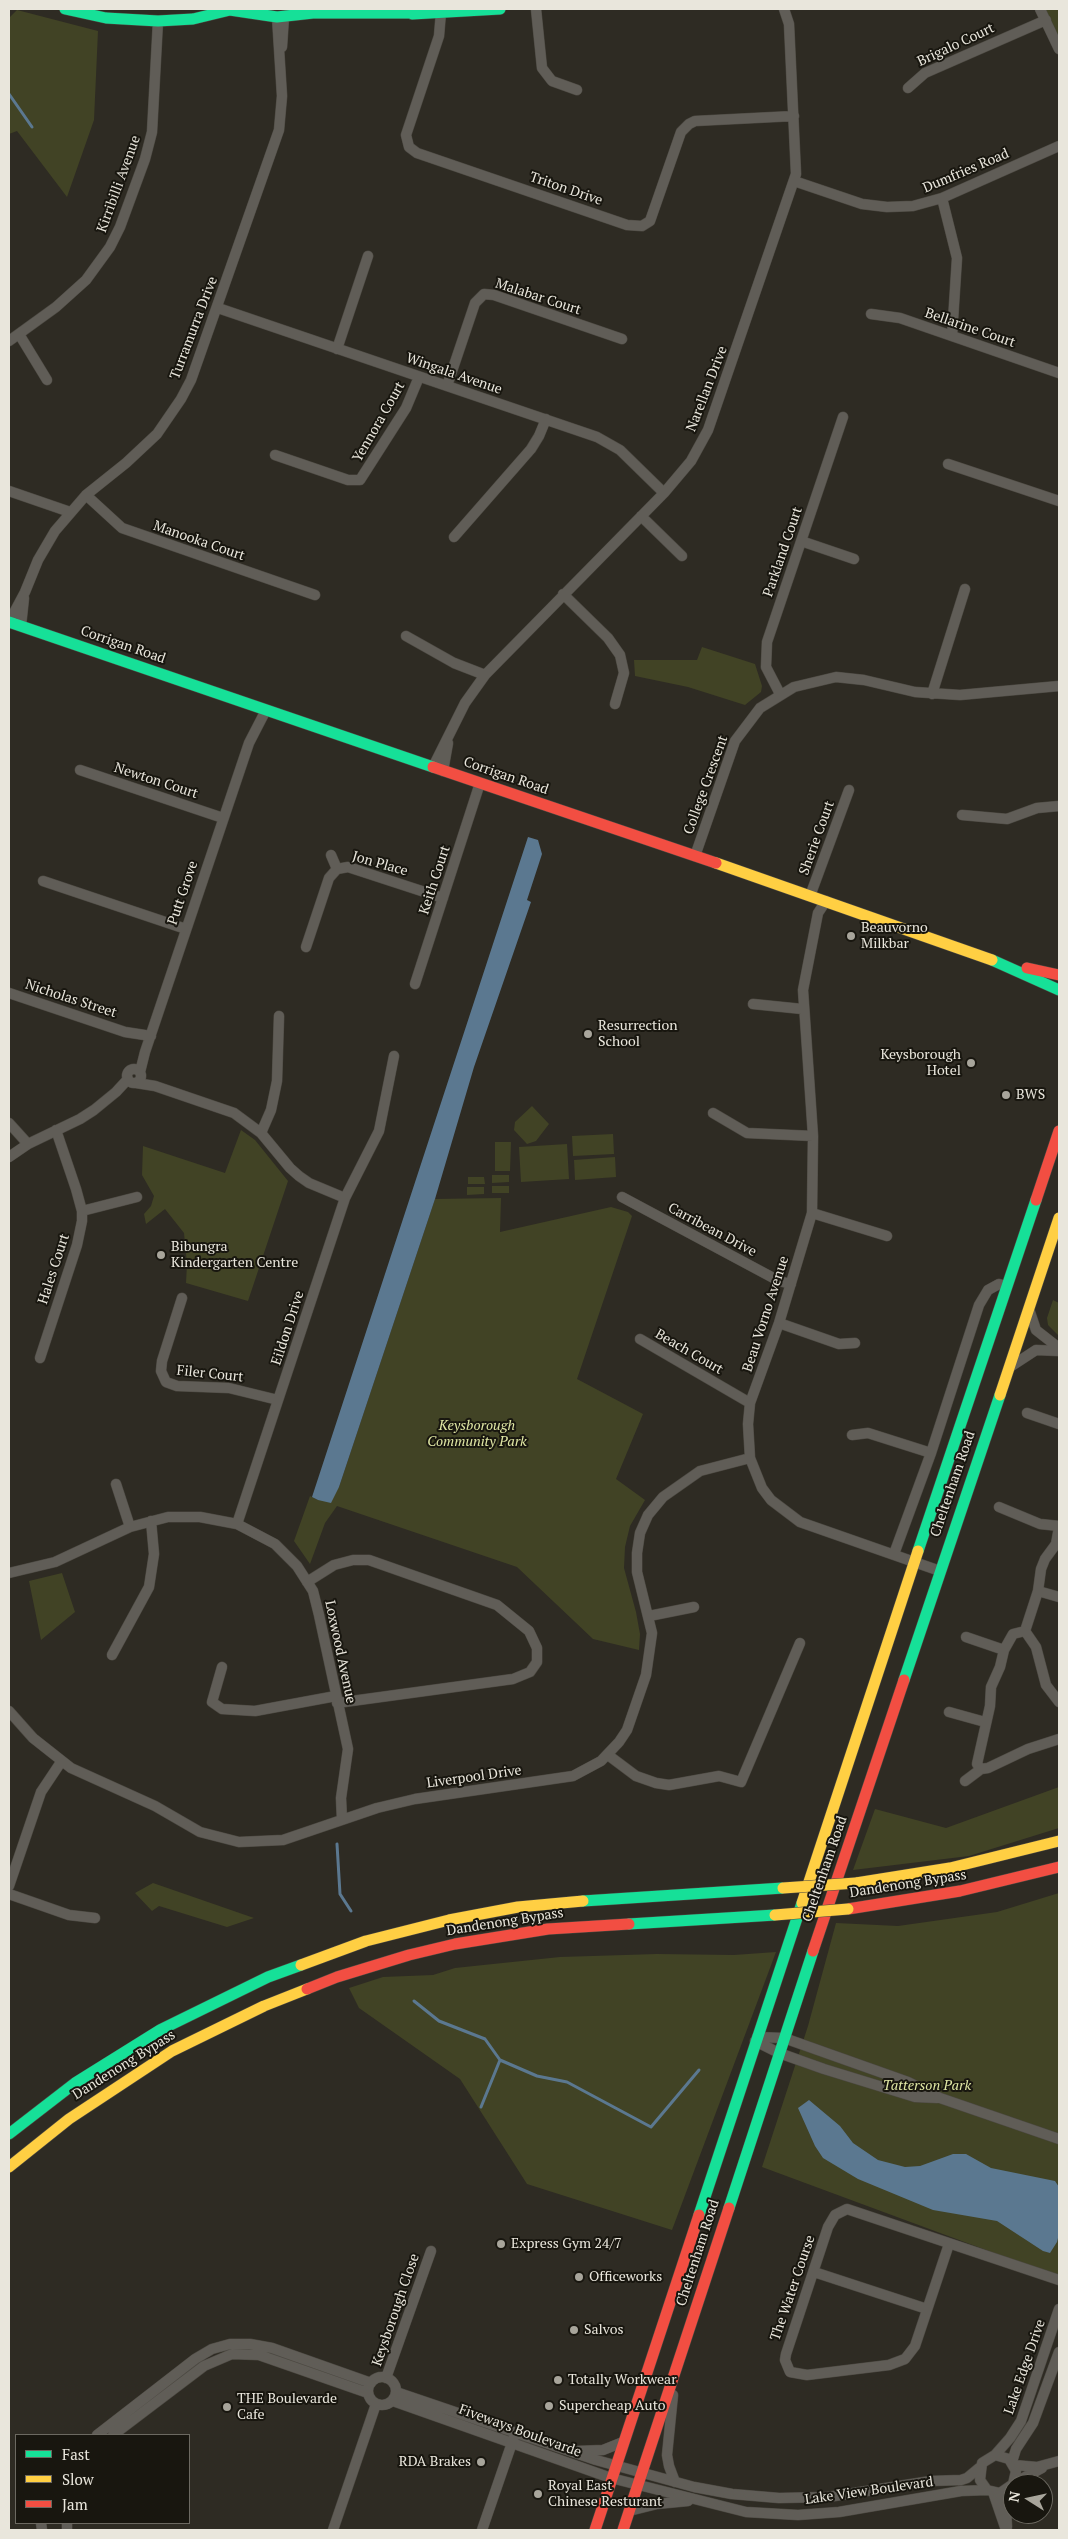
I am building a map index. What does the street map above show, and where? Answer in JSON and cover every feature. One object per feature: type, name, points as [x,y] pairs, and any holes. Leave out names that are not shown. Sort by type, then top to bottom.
[{"type":"main road","points":[[65,9],[106,18],[193,19],[209,23],[234,13],[281,21],[360,19],[447,11],[500,9]]},
{"type":"main road","name":"Corrigan Road","points":[[9,622],[826,901],[994,961],[1059,990]]},
{"type":"main road","name":"Corrigan Road","points":[[994,961],[1059,975]]},
{"type":"main road","name":"Cheltenham Road","points":[[595,2530],[914,1562],[1059,1131]]},
{"type":"main road","name":"Cheltenham Road","points":[[623,2530],[779,2053],[1059,1218]]},
{"type":"main road","name":"Dandenong Bypass","points":[[9,2134],[76,2083],[160,2030],[233,1992],[333,1952],[366,1941],[449,1920],[544,1904],[856,1882],[950,1868],[1059,1841]]},
{"type":"main road","name":"Dandenong Bypass","points":[[9,2167],[69,2118],[172,2051],[264,2006],[374,1965],[455,1944],[548,1928],[848,1909],[960,1891],[1059,1867]]},
{"type":"street","points":[[536,9],[542,68],[552,80],[577,90]]},
{"type":"street","name":"Narellan Drive","points":[[784,9],[789,24]]},
{"type":"street","name":"Narellan Drive","points":[[438,769],[449,737],[465,703],[485,675],[664,493],[690,461],[710,423],[794,181],[796,168],[789,24],[791,9]]},
{"type":"street","points":[[1040,9],[1059,49]]},
{"type":"street","name":"Triton Drive","points":[[447,11],[406,134],[409,147],[417,153],[627,225],[639,227],[650,221],[681,132],[689,124],[695,121],[794,116]]},
{"type":"street","name":"Kirribilli Avenue","points":[[12,337],[56,307],[86,280],[110,246],[120,227],[145,159],[152,132],[158,20]]},
{"type":"street","name":"Brigalo Court","points":[[908,88],[926,74],[1046,20]]},
{"type":"street","name":"Turramurra Drive","points":[[9,622],[25,592],[46,544],[70,512],[86,495],[141,450],[169,418],[191,380],[218,308],[279,130],[282,109],[281,21]]},
{"type":"street","name":"Dumfries Road","points":[[794,181],[874,206],[912,206],[942,198],[1059,146]]},
{"type":"street","points":[[942,198],[956,258],[952,336]]},
{"type":"street","points":[[337,348],[368,256]]},
{"type":"street","name":"Malabar Court","points":[[447,386],[475,303],[484,294],[494,295],[622,339]]},
{"type":"street","name":"Wingala Avenue","points":[[218,308],[546,419],[609,443],[632,460],[664,493]]},
{"type":"street","name":"Bellarine Court","points":[[871,314],[900,318],[1059,373]]},
{"type":"street","points":[[12,337],[47,380]]},
{"type":"street","name":"Yennora Court","points":[[275,455],[348,480],[360,480],[406,408],[420,377]]},
{"type":"street","name":"Parkland Court","points":[[780,694],[766,667],[765,650],[843,417]]},
{"type":"street","points":[[454,537],[530,449],[539,436],[546,419]]},
{"type":"street","points":[[948,464],[1059,501]]},
{"type":"street","points":[[9,491],[70,512]]},
{"type":"street","name":"Manooka Court","points":[[86,495],[122,528],[315,595]]},
{"type":"street","points":[[641,516],[682,556]]},
{"type":"street","points":[[802,541],[854,559]]},
{"type":"street","points":[[932,694],[965,589]]},
{"type":"street","name":"Turramurra Drive","points":[[21,626],[25,592]]},
{"type":"street","points":[[563,594],[608,638],[620,654],[624,673],[615,704]]},
{"type":"street","points":[[406,636],[454,663],[485,675]]},
{"type":"street","points":[[454,663],[478,684]]},
{"type":"street","name":"College Crescent","points":[[695,856],[735,741],[752,717],[780,694],[806,683],[836,678],[864,680],[932,694],[980,694],[1059,686]]},
{"type":"street","name":"Putt Grove","points":[[9,1157],[28,1144],[80,1119],[135,1077],[148,1044],[261,709]]},
{"type":"street","name":"Newton Court","points":[[80,770],[223,818]]},
{"type":"street","name":"Keith Court","points":[[415,984],[480,784]]},
{"type":"street","name":"Sherie Court","points":[[810,896],[849,790]]},
{"type":"street","points":[[962,815],[1008,819],[1036,808],[1059,806]]},
{"type":"street","name":"Jon Place","points":[[331,855],[337,869]]},
{"type":"street","name":"Jon Place","points":[[306,947],[329,878],[337,869],[348,867],[443,898]]},
{"type":"street","points":[[43,881],[186,929]]},
{"type":"street","name":"Beau Vorno Avenue","points":[[826,901],[818,913],[803,990],[802,1009],[812,1136],[812,1213],[779,1323],[750,1403],[748,1424],[750,1458],[762,1488],[784,1512],[821,1530],[940,1571]]},
{"type":"street","name":"Nicholas Street","points":[[9,993],[125,1032],[148,1044]]},
{"type":"street","points":[[753,1004],[802,1009]]},
{"type":"street","points":[[262,1133],[271,1110],[277,1081],[279,1016]]},
{"type":"street","name":"Eildon Drive","points":[[237,1524],[345,1198],[379,1131],[394,1056]]},
{"type":"street","points":[[135,1077],[155,1086],[234,1113],[262,1133],[286,1163],[308,1183],[345,1198]]},
{"type":"street","points":[[713,1113],[747,1132],[812,1136]]},
{"type":"street","points":[[9,1123],[28,1144]]},
{"type":"street","name":"Hales Court","points":[[40,1358],[80,1234],[82,1211],[56,1130]]},
{"type":"street","points":[[82,1211],[137,1197]]},
{"type":"street","name":"Carribean Drive","points":[[622,1197],[779,1282],[791,1284]]},
{"type":"street","points":[[812,1213],[887,1236]]},
{"type":"street","points":[[894,1554],[931,1453],[979,1305],[988,1290],[999,1284],[1007,1286]]},
{"type":"street","name":"Filer Court","points":[[182,1298],[162,1361],[162,1371],[166,1382],[178,1386],[229,1388],[278,1400]]},
{"type":"street","points":[[1029,1306],[1032,1323],[1036,1330],[1059,1350]]},
{"type":"street","points":[[779,1323],[839,1344],[855,1343]]},
{"type":"street","name":"Beach Court","points":[[640,1339],[750,1403]]},
{"type":"street","points":[[1008,1368],[1036,1350],[1059,1350]]},
{"type":"street","points":[[1027,1413],[1059,1424]]},
{"type":"street","points":[[852,1436],[868,1433],[931,1453]]},
{"type":"street","name":"Liverpool Drive","points":[[9,1711],[32,1738],[61,1762],[85,1776],[155,1806],[200,1832],[225,1840],[252,1843],[283,1840],[342,1820],[414,1800],[562,1779],[587,1770],[608,1755],[627,1730],[646,1675],[651,1650],[649,1616],[637,1572],[637,1553],[640,1533],[648,1515],[663,1497],[700,1470],[750,1458]]},
{"type":"street","points":[[116,1484],[130,1527]]},
{"type":"street","points":[[999,1507],[1040,1524],[1059,1527],[1056,1544],[1045,1559],[1041,1569],[1038,1590],[1032,1603],[1025,1631],[1036,1647],[1046,1685],[1059,1702]]},
{"type":"street","name":"Loxwood Avenue","points":[[9,1573],[55,1562],[130,1527],[151,1521],[200,1517],[237,1524],[275,1544],[297,1566],[312,1591],[320,1615],[348,1749],[341,1798],[342,1820]]},
{"type":"street","points":[[112,1655],[149,1587],[154,1554],[151,1521]]},
{"type":"street","points":[[222,1667],[212,1702],[222,1709],[255,1712],[513,1679],[530,1672],[537,1662],[537,1648],[529,1631],[497,1605],[369,1560],[353,1560],[334,1565],[307,1582]]},
{"type":"street","points":[[1038,1590],[1059,1597]]},
{"type":"street","points":[[649,1616],[694,1607]]},
{"type":"street","points":[[981,1769],[977,1764],[977,1754],[990,1706],[991,1687],[1000,1667],[1004,1650],[1012,1634],[1025,1631]]},
{"type":"street","points":[[966,1637],[1004,1650]]},
{"type":"street","points":[[608,1755],[636,1776],[656,1783],[669,1785],[719,1776],[741,1782],[800,1643]]},
{"type":"street","points":[[949,1712],[986,1722]]},
{"type":"street","points":[[965,1781],[981,1769],[1059,1739]]},
{"type":"street","points":[[9,1886],[41,1792],[61,1762]]},
{"type":"street","points":[[9,1894],[69,1915],[95,1918]]},
{"type":"street","points":[[756,2039],[784,2038],[908,2082],[940,2098],[1059,2139]]},
{"type":"street","points":[[756,2039],[779,2053],[824,2069],[915,2097],[940,2098]]},
{"type":"street","name":"The Water Course","points":[[949,2244],[914,2346],[906,2359],[889,2365],[808,2375],[792,2373],[786,2366],[786,2354],[828,2227],[835,2215],[847,2209],[1059,2280]]},
{"type":"street","name":"Keysborough Close","points":[[386,2378],[431,2251]]},
{"type":"street","points":[[814,2272],[927,2309]]},
{"type":"street","name":"Lake Edge Drive","points":[[995,2455],[1010,2438],[1021,2421],[1059,2309]]},
{"type":"street","points":[[98,2434],[195,2359],[212,2349],[230,2344],[250,2344],[272,2348],[369,2388]]},
{"type":"street","name":"Lake Edge Drive","points":[[1013,2463],[1016,2449],[1033,2423],[1059,2352]]},
{"type":"street","points":[[114,2434],[204,2366],[218,2358],[232,2354],[259,2355],[369,2388]]},
{"type":"street","points":[[675,2482],[667,2455],[677,2367]]},
{"type":"street","points":[[377,2378],[386,2378],[394,2383],[395,2396],[384,2406],[376,2404],[370,2399],[369,2388],[377,2378]]},
{"type":"street","name":"Fiveways Boulevarde","points":[[395,2396],[514,2437],[611,2478],[638,2485]]},
{"type":"street","points":[[333,2530],[376,2404]]},
{"type":"street","points":[[482,2530],[514,2437]]},
{"type":"street","name":"Fiveways Boulevarde","points":[[514,2437],[642,2472]]},
{"type":"street","points":[[571,2452],[603,2450],[623,2442]]},
{"type":"street","points":[[1007,2530],[990,2491],[980,2480],[979,2468],[985,2459],[995,2455],[1004,2456],[1013,2463],[1045,2466]]},
{"type":"street","points":[[1031,2474],[1059,2461]]},
{"type":"street","points":[[1013,2463],[1015,2474]]},
{"type":"street","name":"Lake View Boulevard","points":[[642,2472],[697,2488],[779,2498],[828,2497],[924,2482],[960,2480],[967,2478],[979,2468]]},
{"type":"street","name":"Lake View Boulevard","points":[[638,2485],[746,2512],[798,2515],[839,2512],[961,2491],[990,2491]]},
{"type":"street","points":[[629,2511],[658,2504],[694,2500],[697,2488]]},
{"type":"street","points":[[990,2491],[1003,2488]]},
{"type":"green space","points":[[1045,9],[1059,9],[1059,37]]},
{"type":"green space","points":[[17,10],[98,31],[94,120],[67,197],[17,131],[9,134],[9,18]]},
{"type":"green space","points":[[702,647],[755,664],[762,686],[761,692],[745,705],[688,687],[635,676],[634,660],[697,660]]},
{"type":"green space","points":[[532,1106],[549,1124],[536,1141],[527,1144],[514,1130],[515,1122]]},
{"type":"green space","points":[[241,1130],[255,1140],[288,1181],[248,1301],[186,1283],[187,1264],[184,1233],[165,1209],[146,1224],[144,1214],[151,1206],[154,1196],[142,1175],[143,1146],[225,1173]]},
{"type":"green space","points":[[613,1134],[614,1154],[573,1156],[572,1136]]},
{"type":"green space","points":[[495,1142],[511,1142],[510,1171],[495,1171]]},
{"type":"green space","points":[[567,1144],[569,1179],[521,1182],[519,1147]]},
{"type":"green space","points":[[615,1157],[616,1177],[575,1180],[574,1160]]},
{"type":"green space","points":[[492,1175],[509,1175],[509,1182],[492,1183]]},
{"type":"green space","points":[[468,1177],[484,1177],[485,1184],[468,1184]]},
{"type":"green space","points":[[492,1186],[509,1186],[509,1193],[492,1193]]},
{"type":"green space","points":[[467,1187],[484,1187],[484,1194],[467,1195]]},
{"type":"green space","name":"Keysborough Community Park","points":[[501,1198],[500,1232],[611,1207],[628,1212],[632,1216],[577,1379],[643,1414],[616,1479],[645,1500],[630,1526],[625,1547],[624,1568],[636,1612],[640,1634],[639,1650],[593,1639],[517,1567],[337,1506],[325,1523],[310,1564],[294,1541],[310,1496],[318,1500],[339,1487],[435,1199]]},
{"type":"green space","points":[[1053,1300],[1059,1303],[1059,1336],[1048,1325],[1047,1318]]},
{"type":"green space","points":[[62,1573],[75,1612],[41,1640],[29,1581]]},
{"type":"green space","points":[[1059,1787],[1059,1828],[969,1856],[853,1870],[875,1809],[946,1828]]},
{"type":"green space","points":[[153,1883],[254,1918],[227,1927],[159,1906],[152,1911],[135,1893]]},
{"type":"green space","name":"Tatterson Park","points":[[1059,1893],[1059,2277],[762,2167],[808,2026],[836,1923],[898,1926],[997,1912]]},
{"type":"green space","points":[[776,1952],[672,2230],[527,2184],[460,2079],[359,2008],[349,1988],[383,1977],[433,1975],[455,1968],[560,1957],[657,1954],[734,1955]]},
{"type":"water","points":[[528,837],[538,840],[542,854],[527,900],[531,902],[474,1067],[435,1199],[339,1487],[331,1503],[318,1500],[312,1497]]},
{"type":"water","points":[[809,2100],[840,2126],[853,2143],[878,2160],[905,2167],[920,2166],[953,2154],[966,2154],[991,2168],[1055,2181],[1059,2187],[1059,2234],[1057,2242],[1050,2253],[1043,2251],[997,2221],[933,2210],[858,2179],[823,2158],[815,2146],[798,2108]]},
{"type":"waterway","points":[[9,94],[32,127]]},
{"type":"waterway","points":[[337,1844],[340,1894],[351,1911]]},
{"type":"waterway","points":[[414,2001],[439,2021],[485,2039],[500,2060],[537,2076],[567,2082],[651,2127],[699,2070]]},
{"type":"waterway","points":[[481,2107],[500,2060]]},
{"type":"traffic: fast","points":[[65,9],[106,18],[158,21],[193,19],[230,10],[277,17],[313,13],[421,13]]},
{"type":"traffic: fast","points":[[412,14],[500,9]]},
{"type":"traffic: fast","points":[[9,622],[433,767]]},
{"type":"traffic: fast","points":[[992,960],[1059,990]]},
{"type":"traffic: fast","points":[[918,1551],[1036,1200]]},
{"type":"traffic: fast","points":[[904,1680],[1000,1395]]},
{"type":"traffic: fast","points":[[583,1901],[783,1888]]},
{"type":"traffic: fast","points":[[699,2215],[802,1903]]},
{"type":"traffic: fast","points":[[629,1924],[775,1915]]},
{"type":"traffic: fast","points":[[729,2208],[813,1951]]},
{"type":"traffic: fast","points":[[9,2134],[75,2083],[160,2030],[268,1977],[301,1965]]},
{"type":"traffic: slow","points":[[716,863],[992,960]]},
{"type":"traffic: slow","points":[[1000,1395],[1059,1218]]},
{"type":"traffic: slow","points":[[802,1903],[918,1551]]},
{"type":"traffic: slow","points":[[856,1883],[950,1868],[1059,1841]]},
{"type":"traffic: slow","points":[[783,1888],[856,1883]]},
{"type":"traffic: slow","points":[[301,1965],[366,1941],[449,1920],[518,1907],[583,1901]]},
{"type":"traffic: slow","points":[[775,1915],[848,1909]]},
{"type":"traffic: slow","points":[[9,2167],[69,2119],[172,2051],[264,2006],[307,1989]]},
{"type":"traffic: jam","points":[[433,767],[716,863]]},
{"type":"traffic: jam","points":[[1027,968],[1059,975]]},
{"type":"traffic: jam","points":[[1036,1200],[1059,1131]]},
{"type":"traffic: jam","points":[[813,1951],[904,1680]]},
{"type":"traffic: jam","points":[[848,1909],[960,1891],[1059,1867]]},
{"type":"traffic: jam","points":[[307,1989],[337,1977],[409,1955],[455,1944],[548,1929],[629,1924]]},
{"type":"traffic: jam","points":[[623,2530],[729,2208]]},
{"type":"traffic: jam","points":[[595,2530],[699,2215]]},
{"type":"place","name":"Beauvorno Milkbar","points":[[851,936]]},
{"type":"place","name":"Resurrection School","points":[[588,1034]]},
{"type":"place","name":"Keysborough Hotel","points":[[971,1063]]},
{"type":"place","name":"BWS","points":[[1006,1095]]},
{"type":"place","name":"Bibungra Kindergarten Centre","points":[[161,1255]]},
{"type":"place","name":"Express Gym 24/7","points":[[501,2244]]},
{"type":"place","name":"Officeworks","points":[[579,2277]]},
{"type":"place","name":"Salvos","points":[[574,2330]]},
{"type":"place","name":"Totally Workwear","points":[[558,2380]]},
{"type":"place","name":"Supercheap Auto","points":[[549,2406]]},
{"type":"place","name":"THE Boulevarde Cafe","points":[[227,2407]]},
{"type":"place","name":"RDA Brakes","points":[[481,2462]]},
{"type":"place","name":"Royal East Chinese Resturant","points":[[538,2494]]}]
